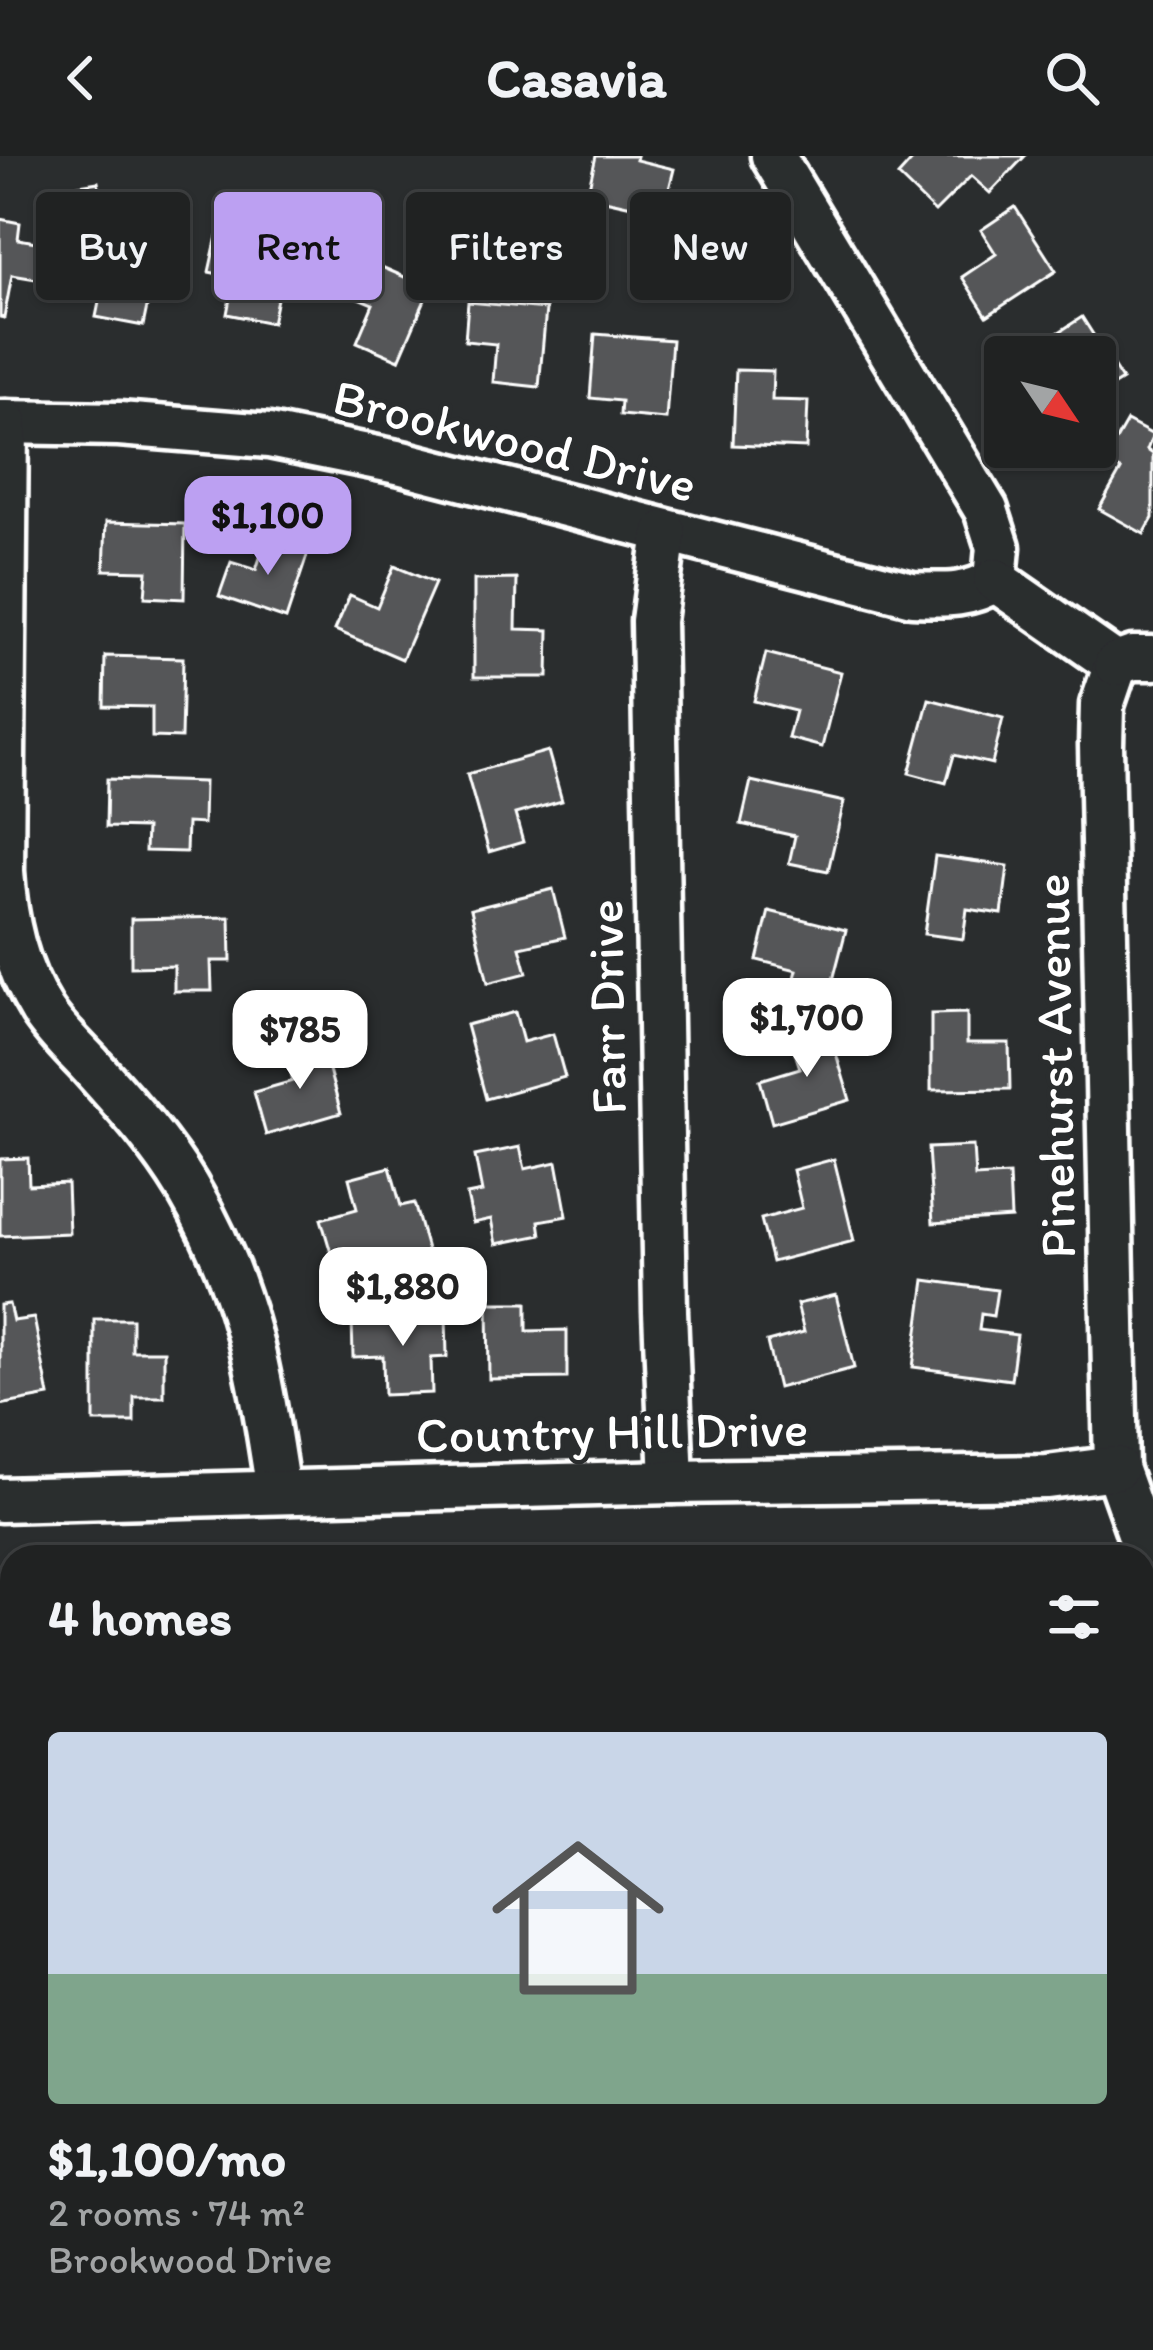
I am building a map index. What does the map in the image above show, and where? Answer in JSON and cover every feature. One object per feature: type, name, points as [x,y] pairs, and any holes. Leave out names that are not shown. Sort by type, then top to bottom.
[{"type":"street","points":[[773,156],[986,510],[998,547],[995,580],[1134,661]]},
{"type":"street","points":[[3,422],[2,871],[10,936],[43,1012],[148,1129],[217,1244],[240,1298],[256,1354],[278,1491]]},
{"type":"street","name":"Brookwood Drive","points":[[3,422],[119,424],[269,436],[402,463],[913,594],[959,596],[977,592],[995,580]]},
{"type":"street","name":"Farr Drive","points":[[665,532],[653,621],[672,1482]]},
{"type":"street","name":"Pinehurst Avenue","points":[[1116,1468],[1101,745],[1102,705],[1134,661]]},
{"type":"street","points":[[1116,1468],[1143,1545]]},
{"type":"street","name":"Country Hill Drive","points":[[0,1500],[672,1482],[1047,1478],[1116,1468]]},
{"type":"building","points":[[596,156],[637,156],[636,160],[674,169],[668,192],[630,192],[630,206],[606,200],[606,192],[588,192]]},
{"type":"building","points":[[916,156],[1025,156],[990,193],[971,176],[935,212],[898,176]]},
{"type":"building","points":[[98,182],[100,192],[74,192],[73,186]]},
{"type":"building","points":[[1015,207],[1056,271],[987,316],[962,277],[996,254],[981,230]]},
{"type":"building","points":[[0,219],[20,223],[18,239],[36,242],[36,279],[12,275],[4,318],[0,317]]},
{"type":"building","points":[[382,267],[406,278],[406,300],[425,300],[399,360],[357,342],[373,304],[363,300],[382,300]]},
{"type":"building","points":[[99,300],[148,300],[143,326],[96,317]]},
{"type":"building","points":[[230,300],[277,300],[272,323],[227,314]]},
{"type":"building","points":[[468,302],[546,309],[539,387],[493,382],[496,344],[465,341]]},
{"type":"building","points":[[1082,317],[1094,336],[1053,336]]},
{"type":"building","points":[[595,334],[672,340],[666,419],[620,415],[621,401],[590,398]]},
{"type":"building","points":[[736,370],[773,371],[772,400],[808,401],[806,448],[733,445]]},
{"type":"building","points":[[1127,421],[1153,435],[1147,450],[1153,454],[1153,518],[1144,534],[1099,509],[1121,470],[1116,467],[1116,440]]},
{"type":"building","points":[[106,522],[185,524],[184,599],[145,597],[147,571],[104,570]]},
{"type":"building","points":[[268,533],[310,547],[286,619],[219,596],[231,562],[256,570]]},
{"type":"building","points":[[394,566],[435,583],[402,659],[335,630],[350,595],[377,607]]},
{"type":"building","points":[[517,579],[516,629],[549,630],[548,677],[474,677],[474,580]]},
{"type":"building","points":[[766,653],[841,672],[822,747],[788,738],[795,711],[754,701]]},
{"type":"building","points":[[105,656],[183,658],[181,738],[152,737],[152,707],[104,706]]},
{"type":"building","points":[[929,699],[1003,718],[992,764],[954,755],[946,783],[909,773]]},
{"type":"building","points":[[548,751],[562,801],[515,814],[523,842],[489,852],[467,774]]},
{"type":"building","points":[[107,779],[204,782],[203,824],[187,823],[186,852],[145,851],[146,828],[106,827]]},
{"type":"building","points":[[751,781],[844,802],[828,871],[789,863],[795,836],[741,824]]},
{"type":"building","points":[[935,856],[1008,866],[1002,914],[967,909],[963,939],[924,934]]},
{"type":"building","points":[[553,889],[565,937],[520,947],[527,973],[488,983],[471,909]]},
{"type":"building","points":[[769,911],[846,930],[825,1011],[789,1001],[797,970],[757,960]]},
{"type":"building","points":[[230,917],[231,961],[211,961],[212,991],[174,991],[174,966],[131,967],[131,919]]},
{"type":"building","points":[[515,1012],[523,1042],[553,1034],[565,1077],[486,1099],[466,1025]]},
{"type":"building","points":[[967,1013],[967,1043],[1009,1043],[1010,1089],[931,1090],[931,1014]]},
{"type":"building","points":[[829,1030],[850,1100],[772,1123],[760,1080],[800,1068],[791,1041]]},
{"type":"building","points":[[321,1041],[341,1113],[266,1135],[254,1092],[293,1081],[285,1051]]},
{"type":"building","points":[[973,1146],[975,1177],[1009,1175],[1011,1218],[933,1223],[928,1148]]},
{"type":"building","points":[[520,1147],[525,1169],[557,1162],[567,1216],[539,1221],[541,1235],[496,1244],[491,1219],[473,1223],[467,1195],[482,1192],[475,1156]]},
{"type":"building","points":[[28,1158],[29,1185],[67,1183],[69,1233],[0,1236],[0,1159]]},
{"type":"building","points":[[834,1159],[854,1241],[772,1262],[761,1219],[802,1208],[793,1170]]},
{"type":"building","points":[[390,1167],[401,1206],[414,1203],[430,1260],[376,1275],[372,1260],[336,1270],[321,1219],[357,1209],[349,1178]]},
{"type":"building","points":[[925,1280],[997,1290],[993,1316],[981,1314],[979,1330],[1017,1335],[1011,1380],[913,1367]]},
{"type":"building","points":[[836,1295],[854,1368],[778,1388],[767,1342],[804,1332],[797,1304]]},
{"type":"building","points":[[488,1303],[527,1303],[527,1331],[567,1330],[567,1378],[489,1379]]},
{"type":"building","points":[[9,1304],[13,1321],[34,1318],[49,1396],[0,1405],[0,1305]]},
{"type":"building","points":[[446,1314],[447,1357],[431,1358],[432,1393],[384,1395],[383,1356],[353,1357],[352,1318]]},
{"type":"building","points":[[94,1319],[132,1319],[132,1351],[164,1351],[164,1397],[134,1397],[134,1422],[94,1422]]}]
